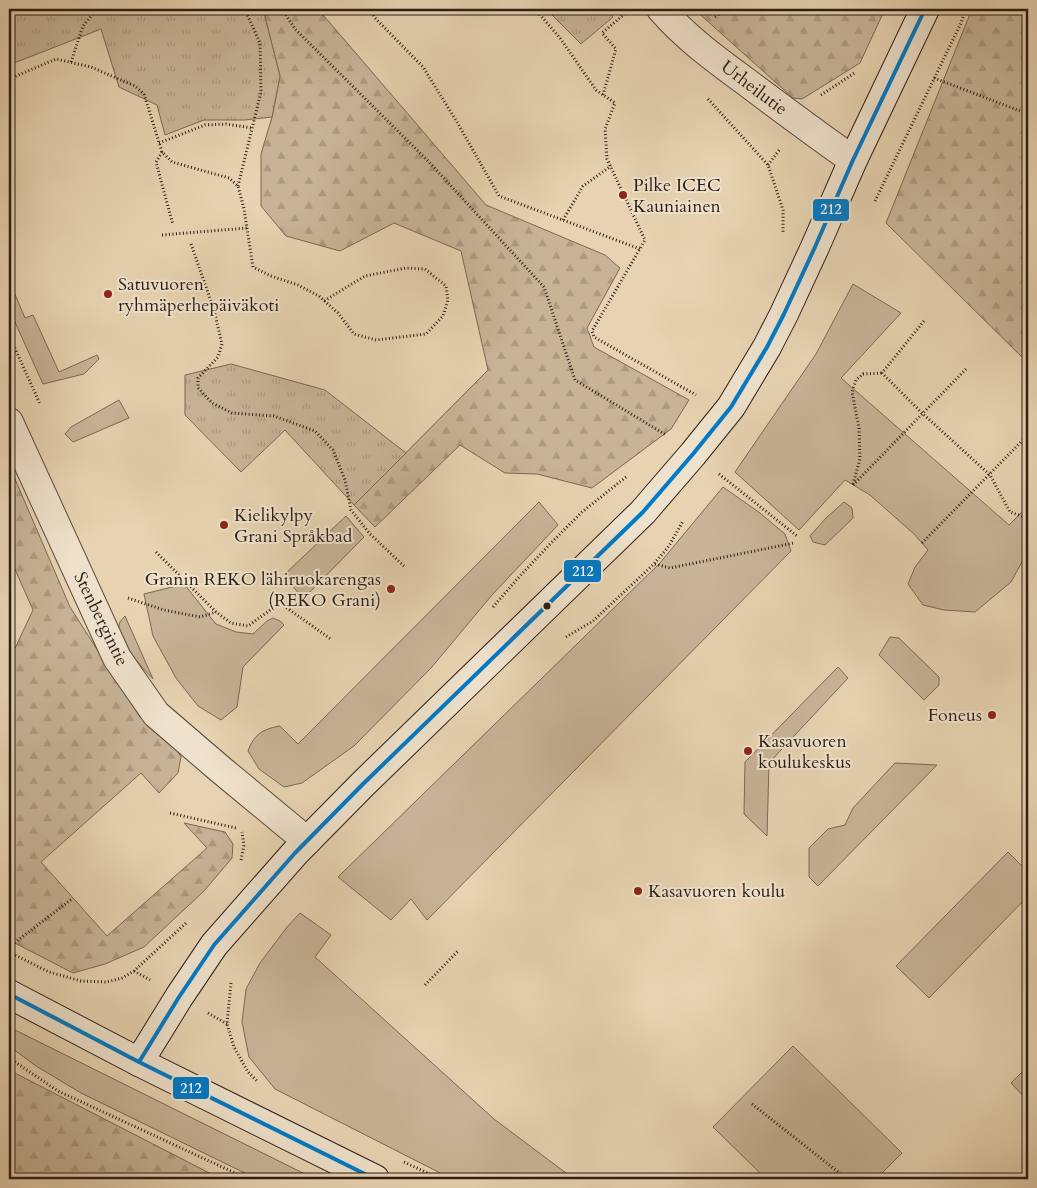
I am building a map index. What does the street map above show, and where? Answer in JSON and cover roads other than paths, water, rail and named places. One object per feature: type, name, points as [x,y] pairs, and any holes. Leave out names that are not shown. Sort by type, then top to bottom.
[{"type":"street","name":"Urheilutie","points":[[661,9],[673,23],[710,55],[853,160]]},
{"type":"street","points":[[139,1062],[214,945],[306,841],[642,512],[731,407],[767,346],[801,277],[853,160],[925,9]]},
{"type":"street","name":"Stenbergintie","points":[[9,422],[118,658],[156,714],[306,841]]},
{"type":"street","points":[[9,994],[139,1062],[375,1179]]},
{"type":"place","name":"Pilke ICEC Kauniainen","points":[[623,195]]},
{"type":"place","name":"Satuvuoren ryhmäperhepäiväkoti","points":[[108,294]]},
{"type":"place","name":"Kielikylpy Grani Språkbad","points":[[224,525]]},
{"type":"place","name":"Granin REKO lähiruokarengas (REKO Grani)","points":[[391,589]]},
{"type":"place","name":"Foneus","points":[[992,715]]},
{"type":"place","name":"Kasavuoren koulukeskus","points":[[748,751]]},
{"type":"place","name":"Kasavuoren koulu","points":[[638,891]]}]
